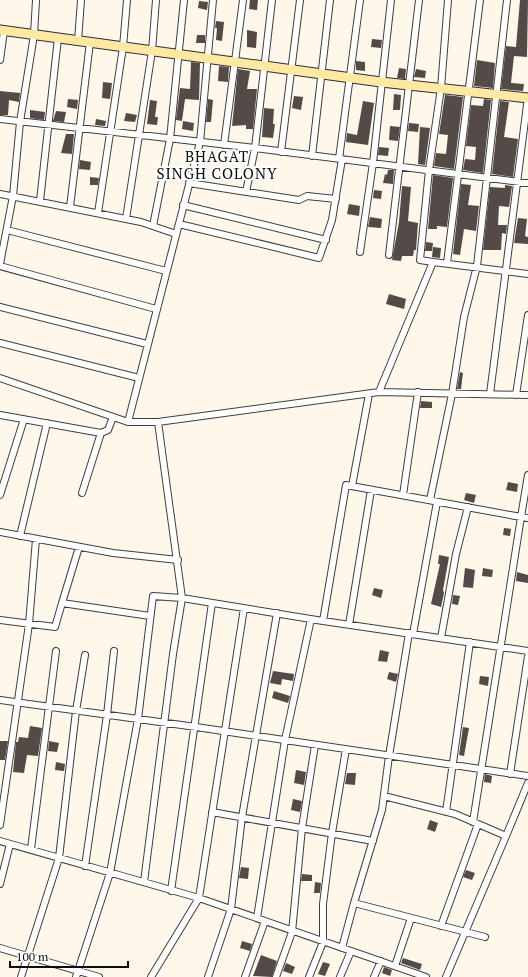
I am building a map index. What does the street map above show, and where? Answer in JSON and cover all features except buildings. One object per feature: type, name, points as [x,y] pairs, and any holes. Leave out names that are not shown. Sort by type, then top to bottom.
[{"type":"street","points":[[36,0],[34,35],[20,122],[13,196],[0,265],[156,309]]},
{"type":"street","points":[[78,41],[81,0]]},
{"type":"street","points":[[98,213],[123,47],[127,0]]},
{"type":"street","points":[[126,219],[152,51],[156,0]]},
{"type":"street","points":[[153,226],[170,139],[184,0]]},
{"type":"street","points":[[128,422],[200,142],[213,0]]},
{"type":"street","points":[[224,145],[243,0]]},
{"type":"street","points":[[246,192],[254,148],[272,0]]},
{"type":"street","points":[[281,152],[300,0]]},
{"type":"street","points":[[312,156],[330,0]]},
{"type":"street","points":[[178,224],[319,258],[332,220],[336,199],[349,76],[360,0]]},
{"type":"street","points":[[360,252],[373,163],[391,0]]},
{"type":"street","points":[[389,256],[419,0]]},
{"type":"street","points":[[448,0],[441,88],[429,170],[420,260],[477,266],[528,274]]},
{"type":"street","points":[[447,263],[480,0]]},
{"type":"street","points":[[342,948],[354,902],[382,810],[389,756],[464,317],[477,266],[498,94],[507,0]]},
{"type":"street","points":[[0,60],[2,30],[349,76],[381,82],[528,98],[490,394]]},
{"type":"street","points":[[40,201],[50,125],[58,38]]},
{"type":"street","points":[[70,207],[90,42]]},
{"type":"street","points":[[0,119],[254,148],[429,170],[487,179],[528,183]]},
{"type":"street","points":[[189,183],[299,200],[306,196],[336,199]]},
{"type":"street","points":[[0,194],[126,219],[176,234]]},
{"type":"street","points":[[184,204],[326,240]]},
{"type":"street","points":[[6,230],[166,271]]},
{"type":"street","points":[[379,392],[434,262]]},
{"type":"street","points":[[0,306],[147,344]]},
{"type":"street","points":[[516,395],[528,315]]},
{"type":"street","points":[[0,343],[139,378]]},
{"type":"street","points":[[0,378],[128,422],[158,422],[379,392],[528,395]]},
{"type":"street","points":[[403,496],[418,392]]},
{"type":"street","points":[[352,486],[369,394]]},
{"type":"street","points":[[0,414],[101,433],[108,430],[113,417]]},
{"type":"street","points":[[0,495],[24,419]]},
{"type":"street","points":[[144,882],[172,654],[182,598],[158,422]]},
{"type":"street","points":[[20,536],[47,424]]},
{"type":"street","points":[[82,493],[101,433]]},
{"type":"street","points":[[441,926],[476,823],[482,769],[525,518],[528,475]]},
{"type":"street","points":[[323,621],[346,486],[525,518]]},
{"type":"street","points":[[349,624],[372,490]]},
{"type":"street","points":[[441,638],[456,554],[468,507]]},
{"type":"street","points":[[0,532],[113,553],[178,560]]},
{"type":"street","points":[[0,825],[19,703],[29,624],[36,539]]},
{"type":"street","points":[[0,620],[55,627],[78,547]]},
{"type":"street","points":[[77,974],[110,873],[138,719],[153,596],[182,598],[323,621],[528,651]]},
{"type":"street","points":[[62,603],[150,616]]},
{"type":"street","points":[[171,891],[196,726],[212,603]]},
{"type":"street","points":[[151,977],[199,898],[244,608]]},
{"type":"street","points":[[208,977],[231,909],[242,817],[277,613]]},
{"type":"street","points":[[257,918],[285,740],[311,619]]},
{"type":"street","points":[[446,812],[470,642]]},
{"type":"street","points":[[31,849],[56,651]]},
{"type":"street","points":[[85,866],[107,715],[114,651]]},
{"type":"street","points":[[21,977],[26,955],[59,858],[76,711],[85,655]]},
{"type":"street","points":[[510,774],[528,656]]},
{"type":"street","points":[[0,700],[164,723],[196,726],[528,776]]},
{"type":"street","points":[[276,977],[292,932],[302,828],[315,744]]},
{"type":"street","points":[[309,977],[323,942],[323,904],[332,833],[346,749]]},
{"type":"street","points":[[446,977],[528,783]]},
{"type":"street","points":[[384,796],[446,812],[506,836]]},
{"type":"street","points":[[212,812],[373,841]]},
{"type":"street","points":[[0,841],[199,898],[292,932],[426,977]]},
{"type":"street","points":[[0,884],[10,844]]},
{"type":"street","points":[[354,902],[484,938]]},
{"type":"street","points":[[395,966],[411,918]]},
{"type":"street","points":[[245,977],[265,921]]},
{"type":"street","points":[[0,948],[26,955],[77,974],[99,977]]},
{"type":"street","points":[[340,977],[351,951]]},
{"type":"street","points":[[374,977],[381,961]]},
{"type":"district","name":"BHAGAT SINGH COLONY","points":[[217,164]]}]
